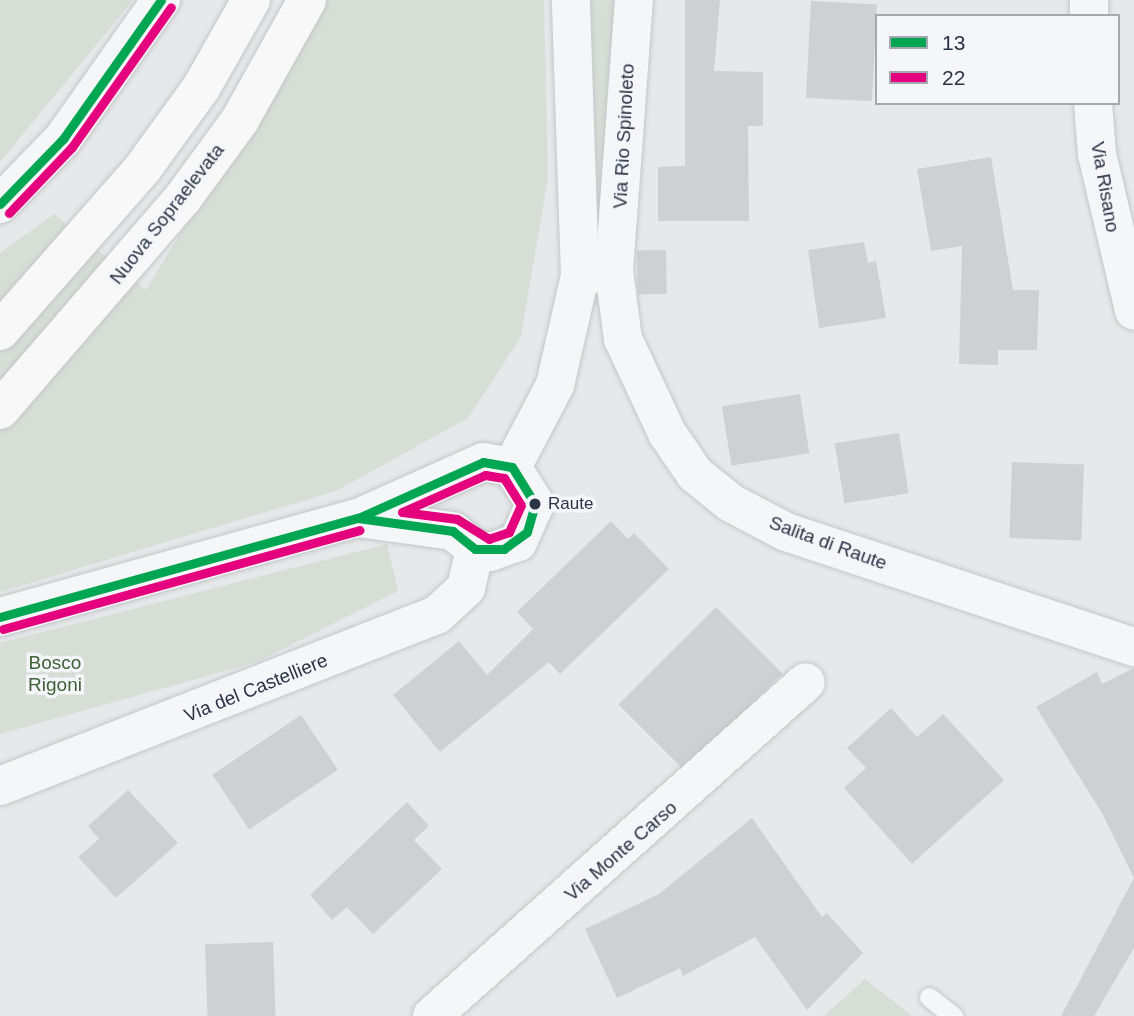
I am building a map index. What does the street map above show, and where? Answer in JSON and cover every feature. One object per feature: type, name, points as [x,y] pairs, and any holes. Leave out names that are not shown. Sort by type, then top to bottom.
[{"type":"highway","points":[[0,331],[85,241],[201,88],[251,0]]},
{"type":"highway","name":"Nuova Sopraelevata","points":[[0,410],[121,274],[240,120],[307,0]]},
{"type":"street","points":[[0,204],[63,139],[161,0]]},
{"type":"street","points":[[512,467],[555,385],[597,274],[571,0]]},
{"type":"street","name":"Via Rio Spinoleto","points":[[597,274],[634,0]]},
{"type":"street","name":"Via Risano","points":[[1093,105],[1097,154],[1134,311]]},
{"type":"street","name":"Salita di Raute","points":[[597,274],[623,339],[667,433],[695,474],[731,503],[786,532],[1134,647]]},
{"type":"street","points":[[0,617],[358,518],[469,467],[512,467],[531,489],[527,532],[504,549],[358,518]]},
{"type":"street","name":"Via del Castelliere","points":[[0,786],[437,615],[466,588],[464,540],[446,518],[449,489],[469,467]]},
{"type":"street","name":"Via Monte Carso","points":[[432,1016],[806,682]]},
{"type":"lane","points":[[929,997],[953,1016]]},
{"type":"green space","points":[[0,0],[133,0],[0,162]]},
{"type":"green space","points":[[321,0],[544,0],[548,177],[521,337],[468,418],[336,491],[0,592],[0,253],[54,214],[146,290]]},
{"type":"green space","points":[[590,0],[617,0],[599,242]]},
{"type":"green space","name":"Bosco Rigoni","points":[[387,544],[398,591],[257,662],[0,734],[0,643]]},
{"type":"green space","points":[[865,979],[912,1016],[824,1016]]},
{"type":"building","points":[[685,0],[720,0],[714,71],[763,72],[763,126],[748,126],[749,221],[658,221],[658,167],[685,166]]},
{"type":"building","points":[[811,1],[877,4],[872,101],[806,98]]},
{"type":"building","points":[[991,157],[1013,290],[1039,290],[1037,350],[998,350],[998,365],[959,364],[962,246],[931,251],[917,169]]},
{"type":"building","points":[[864,242],[868,263],[876,261],[886,318],[819,328],[808,250]]},
{"type":"building","points":[[666,250],[667,294],[638,294],[637,251]]},
{"type":"building","points":[[800,394],[809,453],[731,466],[722,406]]},
{"type":"building","points":[[899,433],[909,493],[844,503],[835,443]]},
{"type":"building","points":[[1012,462],[1084,465],[1081,540],[1009,538]]},
{"type":"building","points":[[611,521],[628,539],[634,533],[669,569],[560,674],[549,662],[440,752],[393,695],[459,641],[487,675],[533,629],[517,612]]},
{"type":"building","points":[[716,607],[782,673],[685,771],[618,705]]},
{"type":"building","points":[[1134,668],[1134,878],[1103,815],[1036,707],[1097,672],[1102,684]]},
{"type":"building","points":[[891,708],[917,737],[943,714],[1004,780],[912,864],[844,788],[866,768],[847,748]]},
{"type":"building","points":[[301,715],[338,770],[249,830],[212,775]]},
{"type":"building","points":[[128,790],[178,843],[116,898],[78,857],[99,839],[88,826]]},
{"type":"building","points":[[407,802],[429,826],[414,840],[442,869],[373,934],[347,907],[332,920],[310,895]]},
{"type":"building","points":[[752,818],[822,917],[827,913],[863,953],[807,1010],[755,937],[683,976],[680,968],[617,998],[585,929],[659,894]]},
{"type":"building","points":[[1134,878],[1134,948],[1094,1016],[1061,1016]]},
{"type":"building","points":[[273,942],[276,1016],[208,1016],[205,944]]},
{"type":"transit line","name":"13","points":[[0,204],[63,139],[161,0]]},
{"type":"transit line","name":"22","points":[[9,213],[72,147],[171,7]]},
{"type":"transit line","name":"13","points":[[483,462],[512,467],[535,504],[527,532],[504,549],[475,549],[453,531],[358,518],[483,462]]},
{"type":"transit line","name":"22","points":[[485,475],[504,478],[521,505],[509,532],[489,539],[457,519],[402,512],[485,475]]},
{"type":"transit line","name":"13","points":[[0,617],[358,518]]},
{"type":"transit line","name":"22","points":[[3,629],[359,530]]},
{"type":"place","name":"Raute","points":[[535,504]]}]
